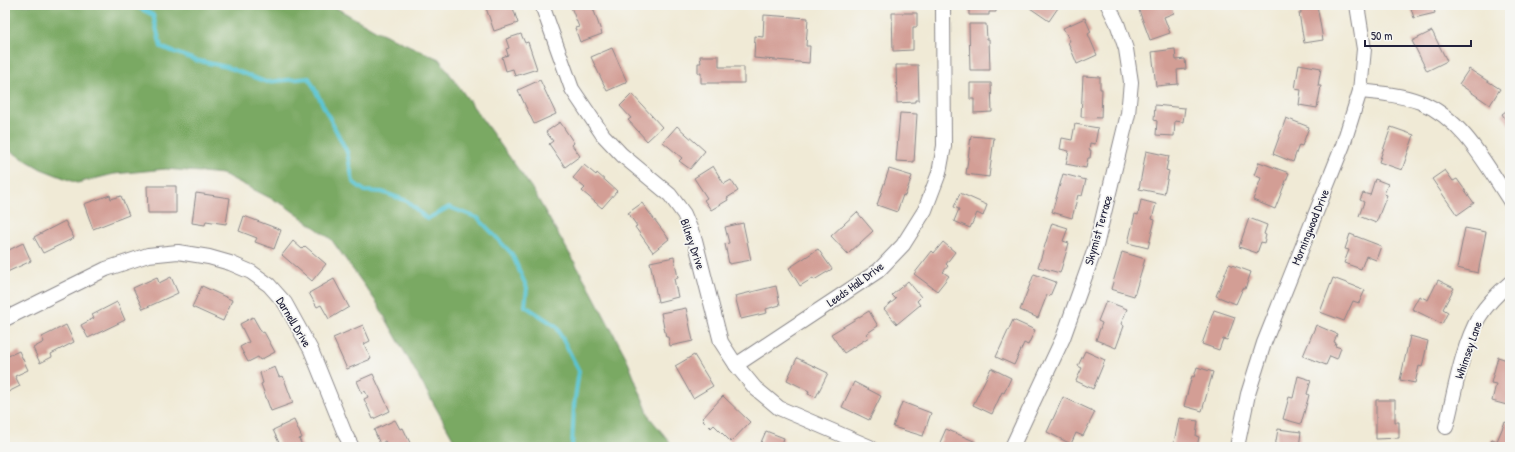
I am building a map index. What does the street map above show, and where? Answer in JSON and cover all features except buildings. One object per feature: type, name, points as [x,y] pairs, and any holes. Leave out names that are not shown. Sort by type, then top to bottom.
[{"type":"street","name":"Bilney Drive","points":[[542,5],[572,89],[603,135],[622,155],[670,195],[684,214],[695,240],[721,342],[736,365],[755,388],[779,408],[870,447]]},
{"type":"street","name":"Leeds Hall Drive","points":[[736,365],[878,271],[903,245],[925,210],[939,173],[944,146],[943,5]]},
{"type":"street","name":"Skymist Terrace","points":[[1012,447],[1063,338],[1096,246],[1128,114],[1131,82],[1126,49],[1117,22],[1108,5]]},
{"type":"street","name":"Morningwood Drive","points":[[1237,447],[1248,394],[1264,343],[1343,146],[1360,91],[1364,49],[1357,5]]},
{"type":"street","points":[[1360,91],[1385,93],[1420,102],[1441,114],[1461,131],[1471,142],[1510,201]]},
{"type":"street","name":"Darnell Drive","points":[[5,319],[106,269],[148,255],[178,252],[209,257],[230,263],[251,272],[269,285],[285,303],[311,350],[345,434],[352,447]]},
{"type":"street","name":"Whimsey Lane","points":[[1446,427],[1463,359],[1473,330],[1480,316],[1493,298],[1510,283]]},
{"type":"green space","points":[[5,5],[331,5],[377,31],[439,59],[531,187],[590,289],[626,357],[650,418],[674,447],[458,447],[377,303],[331,239],[284,205],[223,174],[166,169],[114,174],[77,183],[41,169],[5,148]]},
{"type":"waterway","points":[[133,5],[153,15],[161,47],[195,60],[227,67],[266,82],[309,78],[347,152],[353,182],[365,191],[382,192],[407,201],[427,219],[449,207],[478,218],[512,254],[527,288],[525,306],[556,326],[579,371],[574,405],[572,447]]}]
